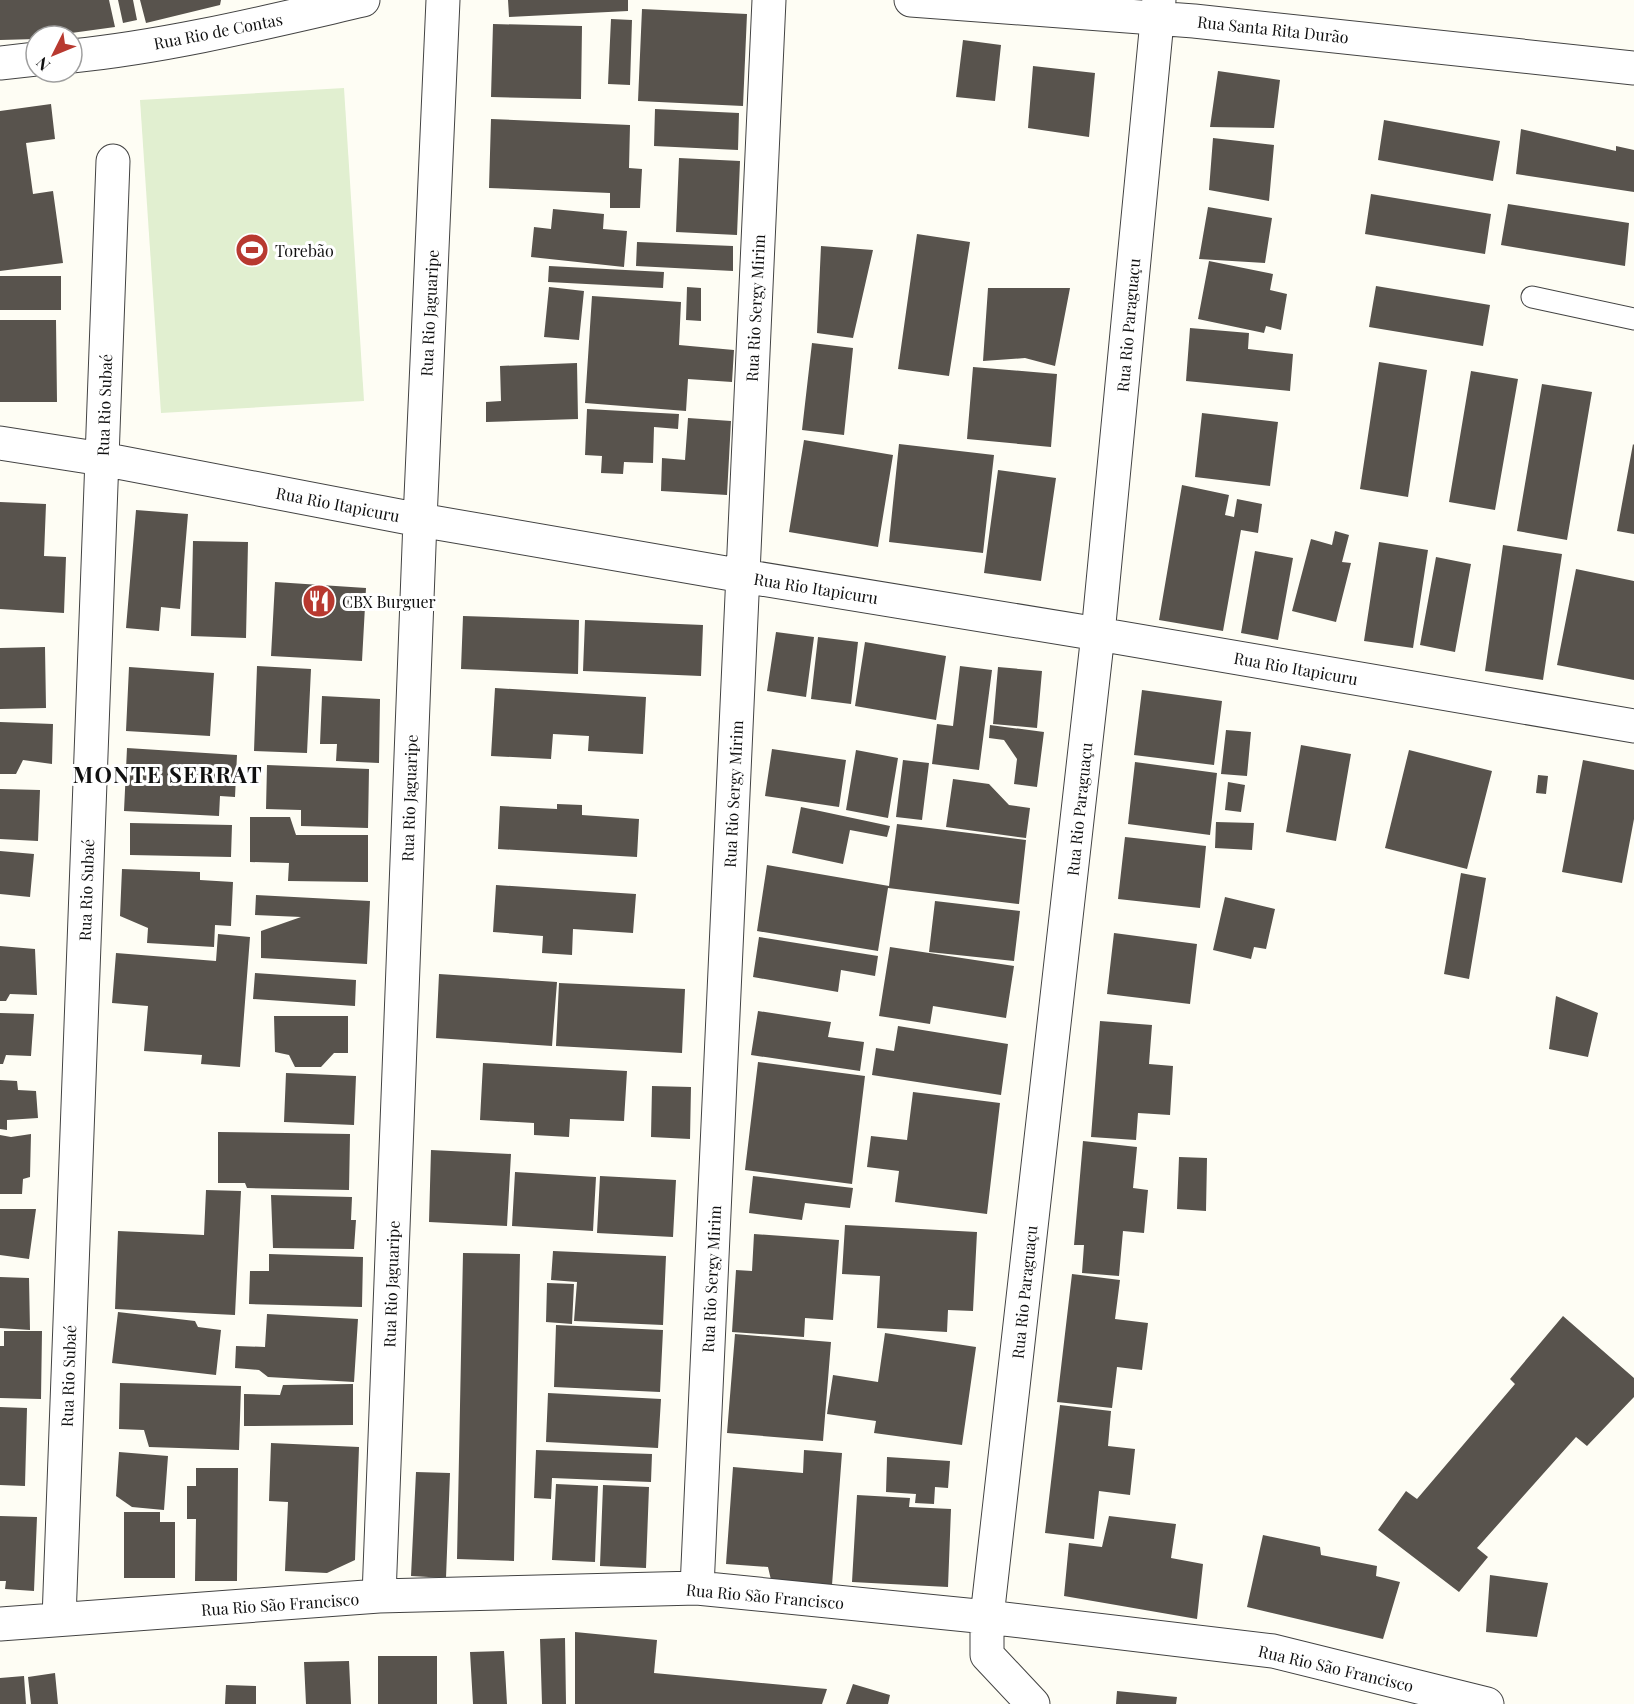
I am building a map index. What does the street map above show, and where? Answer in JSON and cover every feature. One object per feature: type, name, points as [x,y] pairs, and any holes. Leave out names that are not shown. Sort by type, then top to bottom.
[{"type":"street","name":"Rua Rio de Contas","points":[[84,55],[221,32],[363,0]]},
{"type":"street","name":"Rua Rio Jaguaripe","points":[[379,1596],[420,520],[443,0]]},
{"type":"street","name":"Rua Rio Sergy Mirim","points":[[697,1588],[769,0]]},
{"type":"street","name":"Rua Santa Rita Durão","points":[[911,0],[1158,9],[1194,21],[1634,68]]},
{"type":"street","name":"Rua Rio Paraguaçu","points":[[1033,1704],[987,1655],[987,1617],[1098,634],[1158,9]]},
{"type":"street","points":[[0,63],[24,60]]},
{"type":"street","name":"Rua Rio Subaé","points":[[59,1620],[113,161]]},
{"type":"street","name":"Rua Rio Itapicuru","points":[[0,443],[102,459],[420,520],[743,576],[1634,726]]},
{"type":"street","name":"Rua Rio São Francisco","points":[[0,1624],[379,1596],[697,1588],[987,1617],[1273,1651],[1487,1704]]},
{"type":"lane","points":[[1532,297],[1634,319]]},
{"type":"green space","name":"Torebão","points":[[344,88],[364,401],[161,413],[140,100]]},
{"type":"building","points":[[0,0],[109,0],[115,27],[84,31],[84,24],[24,24],[24,39],[0,40]]},
{"type":"building","points":[[118,0],[133,0],[137,20],[123,23]]},
{"type":"building","points":[[140,0],[221,0],[220,5],[146,23]]},
{"type":"building","points":[[508,0],[628,0],[628,11],[509,17]]},
{"type":"building","points":[[642,9],[747,14],[743,106],[638,101]]},
{"type":"building","points":[[611,19],[632,20],[630,85],[608,84]]},
{"type":"building","points":[[493,24],[582,26],[581,99],[491,97]]},
{"type":"building","points":[[963,40],[1001,45],[995,101],[956,97]]},
{"type":"building","points":[[1033,66],[1095,73],[1089,137],[1028,128]]},
{"type":"building","points":[[1218,71],[1280,80],[1274,128],[1210,127]]},
{"type":"building","points":[[51,104],[55,139],[26,143],[33,194],[53,191],[63,263],[0,271],[0,111]]},
{"type":"building","points":[[655,109],[739,113],[738,150],[654,146]]},
{"type":"building","points":[[491,119],[630,125],[629,168],[642,169],[640,208],[610,208],[610,193],[489,188]]},
{"type":"building","points":[[1384,120],[1500,141],[1493,181],[1378,160]]},
{"type":"building","points":[[1521,129],[1616,151],[1616,146],[1634,150],[1634,192],[1516,174]]},
{"type":"building","points":[[1213,138],[1274,145],[1269,201],[1209,190]]},
{"type":"building","points":[[679,158],[740,161],[737,235],[676,232]]},
{"type":"building","points":[[1371,194],[1491,214],[1485,254],[1365,234]]},
{"type":"building","points":[[1508,204],[1629,223],[1625,266],[1501,245]]},
{"type":"building","points":[[1208,207],[1272,218],[1265,263],[1199,259]]},
{"type":"building","points":[[553,209],[604,214],[603,229],[627,231],[624,267],[531,257],[534,227],[551,229]]},
{"type":"building","points":[[917,234],[970,242],[949,376],[898,369]]},
{"type":"building","points":[[637,242],[733,246],[733,271],[636,266]]},
{"type":"building","points":[[821,246],[873,250],[853,338],[817,333]]},
{"type":"building","points":[[1209,261],[1273,274],[1270,290],[1287,294],[1281,330],[1266,326],[1264,333],[1198,319]]},
{"type":"building","points":[[549,266],[664,272],[663,288],[548,282]]},
{"type":"building","points":[[0,276],[61,276],[61,310],[0,310]]},
{"type":"building","points":[[1376,286],[1490,305],[1483,346],[1369,327]]},
{"type":"building","points":[[549,287],[584,291],[579,340],[544,337]]},
{"type":"building","points":[[687,287],[701,288],[701,321],[686,320]]},
{"type":"building","points":[[988,288],[1070,288],[1055,366],[1025,358],[983,361]]},
{"type":"building","points":[[592,296],[681,302],[679,345],[734,350],[732,382],[688,379],[686,411],[585,403]]},
{"type":"building","points":[[0,320],[56,320],[57,402],[0,402]]},
{"type":"building","points":[[1190,328],[1249,333],[1248,349],[1293,354],[1290,391],[1186,381]]},
{"type":"building","points":[[812,343],[853,348],[844,435],[802,430]]},
{"type":"building","points":[[1379,362],[1427,370],[1408,497],[1360,489]]},
{"type":"building","points":[[577,363],[578,419],[486,422],[486,402],[501,401],[500,366]]},
{"type":"building","points":[[973,367],[1057,374],[1051,447],[967,439]]},
{"type":"building","points":[[1471,371],[1518,379],[1495,510],[1449,502]]},
{"type":"building","points":[[1542,384],[1592,392],[1567,540],[1517,531]]},
{"type":"building","points":[[587,409],[679,414],[678,429],[654,427],[653,463],[624,462],[623,474],[601,473],[602,456],[585,455]]},
{"type":"building","points":[[1202,413],[1278,422],[1270,486],[1195,477]]},
{"type":"building","points":[[688,418],[731,421],[727,495],[661,491],[662,458],[685,460]]},
{"type":"building","points":[[804,440],[893,455],[878,547],[789,532]]},
{"type":"building","points":[[899,444],[994,455],[983,553],[889,542]]},
{"type":"building","points":[[1634,445],[1634,534],[1617,531]]},
{"type":"building","points":[[998,470],[1056,478],[1041,581],[984,573]]},
{"type":"building","points":[[1182,485],[1229,495],[1225,515],[1234,517],[1237,499],[1262,504],[1258,533],[1241,530],[1223,631],[1159,620]]},
{"type":"building","points":[[0,502],[46,504],[44,556],[66,557],[64,613],[0,609]]},
{"type":"building","points":[[136,510],[188,514],[180,609],[161,607],[159,631],[126,628]]},
{"type":"building","points":[[1335,531],[1349,535],[1342,562],[1351,563],[1336,622],[1292,611],[1311,539],[1332,545]]},
{"type":"building","points":[[193,541],[248,542],[246,638],[191,636]]},
{"type":"building","points":[[1379,542],[1428,550],[1413,648],[1364,641]]},
{"type":"building","points":[[1503,545],[1562,554],[1543,680],[1485,671]]},
{"type":"building","points":[[1255,551],[1293,558],[1278,640],[1241,633]]},
{"type":"building","points":[[1436,557],[1471,564],[1455,652],[1420,645]]},
{"type":"building","points":[[1576,569],[1634,581],[1634,680],[1557,665]]},
{"type":"building","points":[[275,582],[366,588],[362,661],[271,656]]},
{"type":"building","points":[[463,616],[579,620],[578,674],[461,669]]},
{"type":"building","points":[[585,620],[703,625],[701,676],[583,671]]},
{"type":"building","points":[[776,632],[814,637],[806,697],[767,691]]},
{"type":"building","points":[[818,637],[858,642],[851,704],[811,699]]},
{"type":"building","points":[[865,642],[946,656],[936,720],[855,706]]},
{"type":"building","points":[[45,647],[46,708],[0,709],[0,648]]},
{"type":"building","points":[[257,666],[311,669],[307,753],[254,751]]},
{"type":"building","points":[[960,666],[992,670],[979,770],[932,764],[937,724],[953,726]]},
{"type":"building","points":[[129,667],[214,673],[210,736],[126,731]]},
{"type":"building","points":[[998,667],[1042,671],[1037,728],[993,724]]},
{"type":"building","points":[[495,688],[646,697],[643,754],[588,751],[589,736],[553,734],[551,759],[491,756]]},
{"type":"building","points":[[1142,690],[1222,701],[1214,765],[1134,755]]},
{"type":"building","points":[[322,696],[380,699],[379,763],[336,761],[337,744],[320,744]]},
{"type":"building","points":[[0,722],[53,724],[52,764],[23,760],[16,774],[0,774]]},
{"type":"building","points":[[990,725],[1044,732],[1037,787],[1014,784],[1017,759],[1004,740],[989,738]]},
{"type":"building","points":[[1226,730],[1251,732],[1247,776],[1221,774]]},
{"type":"building","points":[[1301,745],[1351,754],[1336,841],[1286,832]]},
{"type":"building","points":[[127,748],[237,755],[235,797],[220,796],[219,816],[124,811]]},
{"type":"building","points":[[772,749],[846,760],[839,807],[765,796]]},
{"type":"building","points":[[856,750],[898,758],[888,818],[846,810]]},
{"type":"building","points":[[1409,750],[1492,771],[1467,869],[1385,848]]},
{"type":"building","points":[[903,760],[929,763],[922,820],[896,817]]},
{"type":"building","points":[[1583,760],[1634,770],[1634,819],[1622,883],[1562,872]]},
{"type":"building","points":[[1135,762],[1217,773],[1210,835],[1128,824]]},
{"type":"building","points":[[267,765],[369,769],[368,828],[301,826],[301,810],[266,809]]},
{"type":"building","points":[[1538,775],[1548,776],[1546,794],[1536,793]]},
{"type":"building","points":[[953,779],[989,784],[1009,805],[1030,808],[1026,838],[946,827]]},
{"type":"building","points":[[1228,782],[1245,785],[1241,812],[1225,810]]},
{"type":"building","points":[[0,789],[40,790],[38,841],[0,839]]},
{"type":"building","points":[[557,804],[582,805],[582,815],[639,819],[637,857],[498,849],[500,806],[557,809]]},
{"type":"building","points":[[801,807],[890,826],[887,837],[850,830],[843,864],[792,853]]},
{"type":"building","points":[[250,817],[290,817],[296,835],[368,835],[368,882],[288,881],[289,863],[250,862]]},
{"type":"building","points":[[1216,822],[1254,823],[1252,850],[1215,848]]},
{"type":"building","points":[[130,823],[232,825],[231,857],[130,855]]},
{"type":"building","points":[[897,824],[1026,840],[1019,904],[888,888],[878,951],[757,931],[767,865],[889,886]]},
{"type":"building","points":[[1125,837],[1206,846],[1200,908],[1118,899]]},
{"type":"building","points":[[0,851],[34,854],[30,897],[0,894]]},
{"type":"building","points":[[122,869],[200,872],[200,880],[233,882],[231,926],[215,925],[214,947],[147,943],[148,928],[120,916]]},
{"type":"building","points":[[1461,873],[1486,878],[1469,979],[1444,974]]},
{"type":"building","points":[[496,885],[636,894],[633,933],[573,929],[572,955],[542,953],[543,936],[493,932]]},
{"type":"building","points":[[256,895],[370,901],[367,964],[261,958],[261,931],[301,917],[255,915]]},
{"type":"building","points":[[1225,897],[1275,909],[1266,949],[1254,947],[1251,959],[1213,950]]},
{"type":"building","points":[[935,901],[1020,911],[1014,961],[929,952]]},
{"type":"building","points":[[1114,933],[1197,944],[1190,1004],[1107,994]]},
{"type":"building","points":[[218,934],[250,937],[240,1067],[201,1064],[202,1055],[144,1051],[148,1006],[112,1003],[116,953],[216,961]]},
{"type":"building","points":[[759,937],[878,956],[875,976],[841,970],[838,992],[753,977]]},
{"type":"building","points":[[0,946],[35,949],[37,995],[10,994],[6,1001],[0,1001]]},
{"type":"building","points":[[890,947],[1014,966],[1006,1018],[933,1006],[930,1024],[879,1016]]},
{"type":"building","points":[[255,973],[356,980],[355,1006],[253,999]]},
{"type":"building","points":[[439,974],[557,982],[552,1046],[436,1038]]},
{"type":"building","points":[[559,983],[685,989],[682,1053],[556,1046]]},
{"type":"building","points":[[1556,996],[1598,1013],[1588,1057],[1549,1049]]},
{"type":"building","points":[[758,1011],[831,1022],[828,1037],[864,1042],[860,1071],[751,1055]]},
{"type":"building","points":[[0,1013],[34,1014],[31,1056],[6,1055],[3,1064],[0,1064]]},
{"type":"building","points":[[274,1016],[348,1016],[348,1053],[334,1053],[321,1067],[295,1067],[289,1055],[275,1052]]},
{"type":"building","points":[[1100,1021],[1152,1025],[1149,1064],[1173,1066],[1170,1115],[1138,1113],[1136,1140],[1091,1137]]},
{"type":"building","points":[[898,1026],[1008,1044],[1001,1095],[872,1075],[876,1048],[894,1051]]},
{"type":"building","points":[[758,1062],[865,1076],[852,1184],[745,1170]]},
{"type":"building","points":[[483,1063],[627,1071],[624,1121],[570,1119],[569,1137],[534,1135],[534,1123],[480,1120]]},
{"type":"building","points":[[286,1073],[356,1076],[354,1125],[284,1122]]},
{"type":"building","points":[[0,1080],[17,1081],[18,1090],[36,1091],[38,1118],[7,1120],[7,1130],[0,1129]]},
{"type":"building","points":[[652,1086],[691,1087],[690,1139],[651,1137]]},
{"type":"building","points":[[913,1092],[1000,1103],[987,1214],[895,1202],[899,1171],[867,1167],[871,1136],[907,1140]]},
{"type":"building","points":[[218,1132],[350,1134],[349,1190],[247,1188],[245,1183],[218,1183]]},
{"type":"building","points":[[31,1134],[30,1177],[23,1179],[22,1194],[0,1194],[0,1135],[11,1137]]},
{"type":"building","points":[[1083,1141],[1137,1147],[1133,1188],[1148,1190],[1144,1233],[1123,1231],[1119,1276],[1082,1273],[1084,1245],[1074,1245]]},
{"type":"building","points":[[431,1150],[511,1154],[507,1226],[429,1222]]},
{"type":"building","points":[[1179,1157],[1207,1158],[1206,1211],[1177,1209]]},
{"type":"building","points":[[515,1172],[596,1177],[593,1231],[512,1226]]},
{"type":"building","points":[[600,1176],[676,1180],[673,1237],[597,1233]]},
{"type":"building","points":[[753,1176],[853,1188],[850,1208],[805,1203],[802,1220],[749,1213]]},
{"type":"building","points":[[206,1190],[241,1191],[235,1315],[115,1309],[118,1231],[204,1235]]},
{"type":"building","points":[[271,1195],[352,1197],[351,1220],[356,1220],[354,1249],[273,1248]]},
{"type":"building","points":[[0,1209],[36,1209],[29,1259],[0,1255]]},
{"type":"building","points":[[845,1225],[977,1232],[973,1311],[948,1310],[947,1332],[877,1328],[880,1276],[842,1274]]},
{"type":"building","points":[[754,1234],[839,1240],[833,1320],[805,1318],[804,1337],[732,1332],[736,1270],[752,1271]]},
{"type":"building","points":[[553,1251],[666,1256],[663,1325],[574,1321],[577,1282],[551,1280]]},
{"type":"building","points":[[463,1253],[520,1254],[514,1561],[457,1559]]},
{"type":"building","points":[[269,1254],[363,1257],[362,1307],[249,1304],[250,1271],[269,1271]]},
{"type":"building","points":[[1072,1274],[1120,1280],[1115,1319],[1148,1323],[1142,1370],[1117,1367],[1112,1408],[1057,1402]]},
{"type":"building","points":[[0,1277],[29,1278],[30,1330],[0,1328]]},
{"type":"building","points":[[547,1283],[574,1284],[572,1324],[546,1322]]},
{"type":"building","points":[[118,1312],[195,1321],[198,1327],[221,1330],[216,1375],[112,1363]]},
{"type":"building","points":[[267,1314],[358,1319],[354,1382],[268,1377],[259,1370],[235,1368],[236,1346],[265,1347]]},
{"type":"building","points":[[1563,1316],[1634,1378],[1634,1397],[1587,1446],[1576,1437],[1477,1548],[1488,1557],[1459,1592],[1378,1530],[1406,1491],[1417,1499],[1515,1384],[1510,1379]]},
{"type":"building","points":[[556,1325],[663,1330],[660,1392],[554,1387]]},
{"type":"building","points":[[4,1331],[42,1331],[41,1399],[0,1398],[0,1346],[4,1346]]},
{"type":"building","points":[[885,1333],[976,1347],[962,1445],[874,1433],[876,1421],[827,1414],[833,1375],[878,1382]]},
{"type":"building","points":[[735,1334],[831,1342],[823,1441],[727,1433]]},
{"type":"building","points":[[120,1383],[241,1386],[239,1450],[149,1447],[144,1430],[119,1429]]},
{"type":"building","points":[[353,1384],[353,1425],[244,1426],[244,1394],[280,1395],[283,1385]]},
{"type":"building","points":[[548,1393],[661,1399],[658,1448],[546,1442]]},
{"type":"building","points":[[1060,1405],[1111,1411],[1108,1446],[1135,1449],[1130,1495],[1099,1491],[1094,1539],[1045,1533]]},
{"type":"building","points":[[0,1407],[27,1408],[25,1486],[0,1485]]},
{"type":"building","points":[[271,1443],[359,1447],[355,1560],[327,1573],[285,1571],[288,1502],[269,1501]]},
{"type":"building","points":[[536,1450],[652,1454],[651,1482],[552,1478],[551,1499],[534,1498]]},
{"type":"building","points":[[804,1450],[842,1453],[832,1585],[771,1580],[768,1567],[726,1564],[733,1467],[803,1473]]},
{"type":"building","points":[[119,1452],[168,1456],[164,1510],[132,1507],[116,1496]]},
{"type":"building","points":[[887,1457],[950,1461],[948,1488],[935,1487],[934,1504],[915,1503],[916,1494],[886,1492]]},
{"type":"building","points":[[196,1468],[238,1468],[237,1581],[195,1581],[196,1519],[187,1519],[187,1486],[196,1486]]},
{"type":"building","points":[[416,1472],[450,1473],[446,1578],[411,1576]]},
{"type":"building","points":[[556,1484],[598,1486],[595,1562],[552,1560]]},
{"type":"building","points":[[603,1485],[649,1487],[646,1568],[600,1566]]},
{"type":"building","points":[[857,1495],[910,1498],[909,1507],[951,1509],[948,1587],[852,1582]]},
{"type":"building","points":[[124,1512],[160,1512],[160,1522],[175,1522],[175,1578],[124,1578]]},
{"type":"building","points":[[0,1516],[37,1517],[34,1591],[5,1589],[6,1581],[0,1581]]},
{"type":"building","points":[[1109,1516],[1176,1524],[1171,1558],[1203,1564],[1197,1619],[1064,1596],[1069,1543],[1102,1547]]},
{"type":"building","points":[[1263,1535],[1320,1547],[1321,1555],[1377,1566],[1376,1576],[1400,1582],[1383,1639],[1247,1607]]},
{"type":"building","points":[[1490,1575],[1548,1583],[1537,1637],[1486,1632]]},
{"type":"building","points":[[575,1632],[657,1640],[654,1673],[827,1689],[822,1704],[575,1704]]},
{"type":"building","points":[[565,1638],[566,1704],[542,1704],[540,1639]]},
{"type":"building","points":[[504,1651],[507,1704],[473,1704],[470,1652]]},
{"type":"building","points":[[378,1656],[437,1656],[437,1704],[378,1704]]},
{"type":"building","points":[[349,1661],[351,1704],[306,1704],[304,1662]]},
{"type":"building","points":[[55,1673],[58,1704],[31,1704],[28,1677]]},
{"type":"building","points":[[24,1676],[26,1704],[0,1704],[0,1678]]},
{"type":"building","points":[[853,1684],[890,1695],[888,1704],[846,1704]]},
{"type":"building","points":[[226,1685],[256,1686],[256,1704],[225,1704]]},
{"type":"building","points":[[1117,1691],[1177,1697],[1176,1704],[1116,1704]]},
{"type":"place","name":"Torebão","points":[[252,250]]},
{"type":"place","name":"CBX Burguer","points":[[319,601]]},
{"type":"district","name":"MONTE SERRAT","points":[[168,774]]}]
